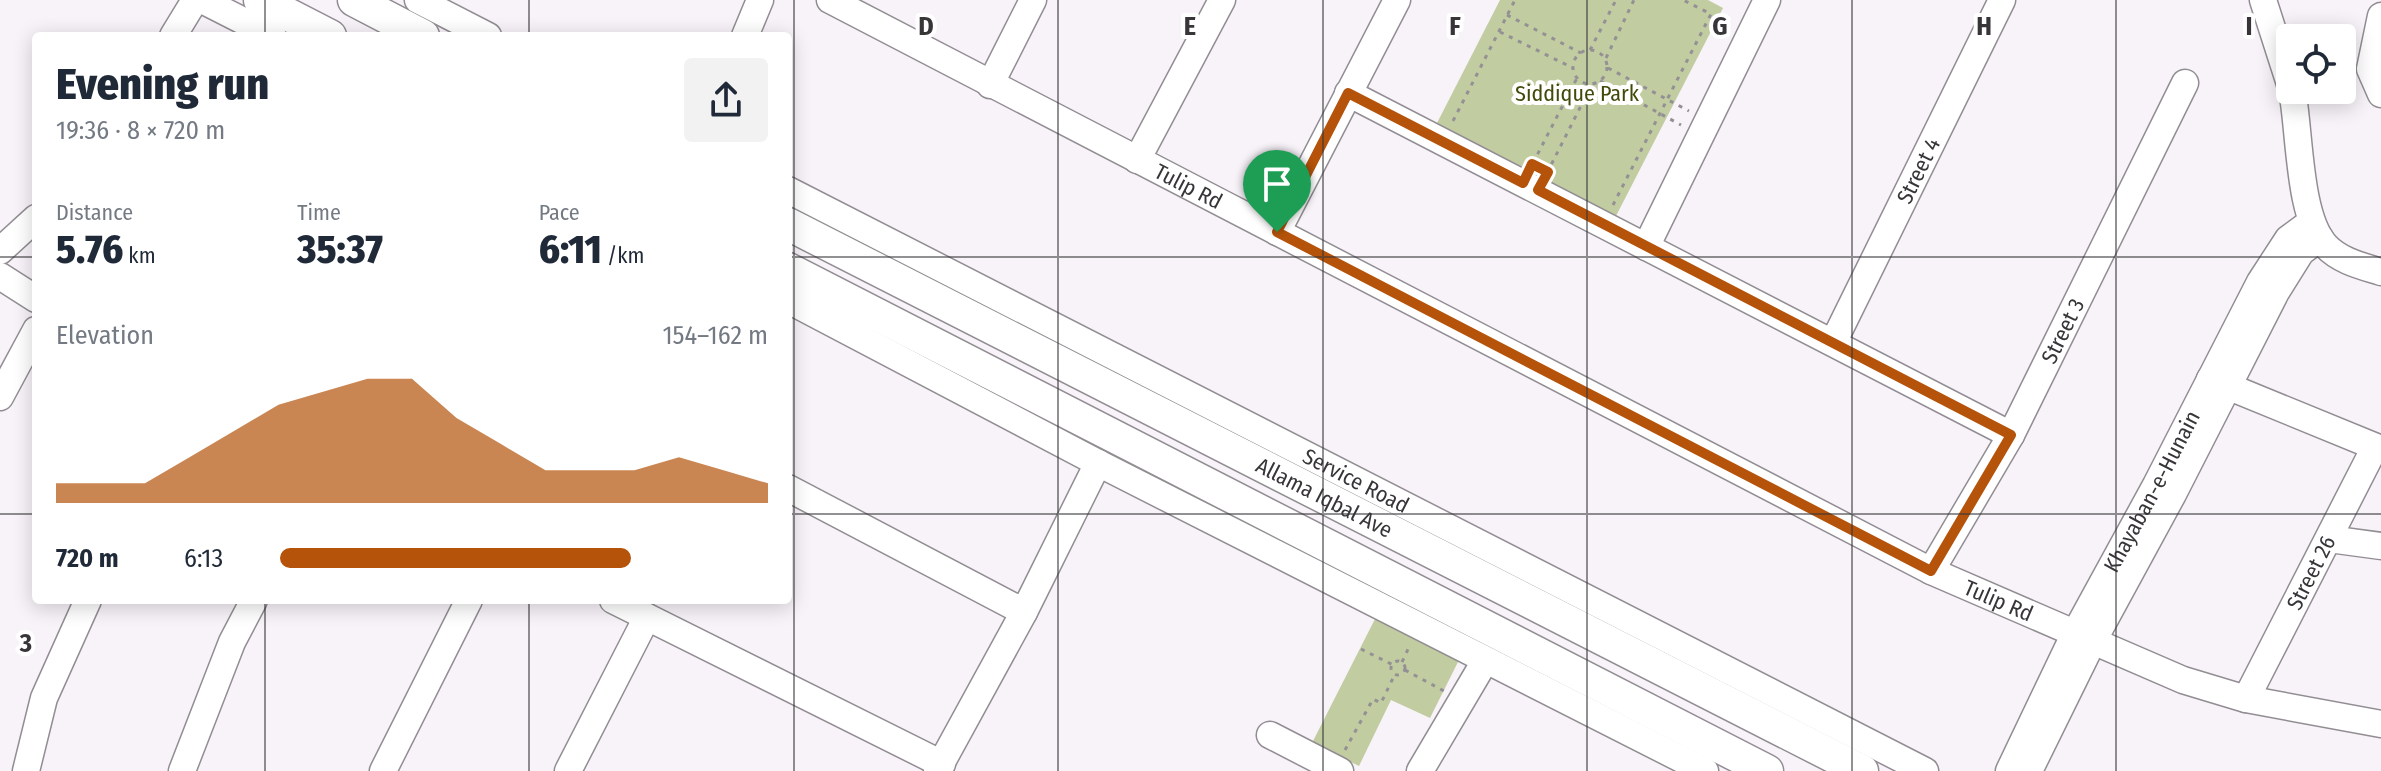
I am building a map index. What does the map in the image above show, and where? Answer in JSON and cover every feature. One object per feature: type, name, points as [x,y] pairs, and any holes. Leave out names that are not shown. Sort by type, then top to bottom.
[{"type":"main road","points":[[260,0],[322,32]]},
{"type":"main road","points":[[354,0],[415,32]]},
{"type":"main road","name":"Allama Iqbal Ave","points":[[792,226],[1862,771]]},
{"type":"main road","name":"Allama Iqbal Ave","points":[[792,271],[1767,771]]},
{"type":"street","points":[[175,32],[195,0]]},
{"type":"street","points":[[202,0],[265,32]]},
{"type":"street","points":[[418,0],[480,32]]},
{"type":"street","points":[[747,32],[760,0]]},
{"type":"street","points":[[990,85],[1033,0]]},
{"type":"street","points":[[1137,160],[1222,0]]},
{"type":"street","points":[[1277,232],[1397,0]]},
{"type":"street","points":[[1646,247],[1767,0]]},
{"type":"street","name":"Street 4","points":[[1834,341],[2002,0]]},
{"type":"street","points":[[2263,0],[2276,40]]},
{"type":"street","name":"Tulip Rd","points":[[832,1],[1931,571],[2183,680],[2246,699],[2381,724]]},
{"type":"street","points":[[2381,16],[2371,48],[2370,69],[2381,94]]},
{"type":"street","name":"Street 3","points":[[1931,571],[2011,435],[2185,83]]},
{"type":"street","points":[[1348,93],[1535,177],[1646,247],[1834,341],[2011,435]]},
{"type":"street","points":[[2294,104],[2315,230],[2326,247],[2350,262],[2381,272]]},
{"type":"street","name":"Service Road","points":[[792,192],[1925,771]]},
{"type":"street","points":[[0,251],[32,222]]},
{"type":"street","name":"Khayaban-e-Hunain","points":[[2029,771],[2083,639],[2156,485],[2218,382],[2274,261],[2288,239],[2315,230]]},
{"type":"street","points":[[0,276],[32,296]]},
{"type":"street","points":[[792,302],[1098,463],[1705,771]]},
{"type":"street","points":[[0,397],[32,337]]},
{"type":"street","points":[[2218,382],[2378,448]]},
{"type":"street","name":"Street 26","points":[[2246,699],[2378,448]]},
{"type":"street","points":[[621,604],[939,767],[1024,612],[1098,463]]},
{"type":"street","points":[[792,490],[1024,612]]},
{"type":"street","points":[[2329,539],[2381,546]]},
{"type":"street","points":[[26,771],[44,698],[86,604]]},
{"type":"street","points":[[182,771],[232,642],[252,604]]},
{"type":"street","points":[[383,771],[467,604]]},
{"type":"street","points":[[568,771],[647,617]]},
{"type":"street","name":"Khayaban-e-Hunain","points":[[2009,771],[2083,639]]},
{"type":"street","points":[[1420,771],[1485,661]]},
{"type":"street","points":[[1270,735],[1337,770]]},
{"type":"path","points":[[1452,124],[1515,0]]},
{"type":"path","points":[[1573,68],[1581,53],[1590,50],[1616,0]]},
{"type":"path","points":[[1634,0],[1605,58],[1608,68],[1669,100],[1704,129]]},
{"type":"path","points":[[1601,199],[1614,206],[1711,14],[1683,0]]},
{"type":"path","points":[[1507,15],[1581,53]]},
{"type":"path","points":[[1500,32],[1573,68],[1577,78],[1535,177]]},
{"type":"path","points":[[1590,50],[1605,58]]},
{"type":"path","points":[[1535,177],[1592,84],[1600,81],[1608,68]]},
{"type":"path","points":[[1577,78],[1592,84]]},
{"type":"path","points":[[1600,81],[1661,114],[1704,129]]},
{"type":"path","points":[[1361,649],[1393,665],[1402,662],[1405,670],[1461,701]]},
{"type":"path","points":[[1337,770],[1373,699],[1381,703],[1395,674],[1393,665]]},
{"type":"path","points":[[1395,674],[1405,670]]},
{"type":"green space","name":"Siddique Park","points":[[1500,0],[1708,0],[1723,8],[1616,216],[1436,125]]},
{"type":"green space","points":[[1376,617],[1460,658],[1430,718],[1391,700],[1359,766],[1312,743]]},
{"type":"route","points":[[1348,93],[1523,183],[1532,164],[1548,172],[1538,190],[2011,435],[1931,571],[1277,232],[1348,93]]}]
